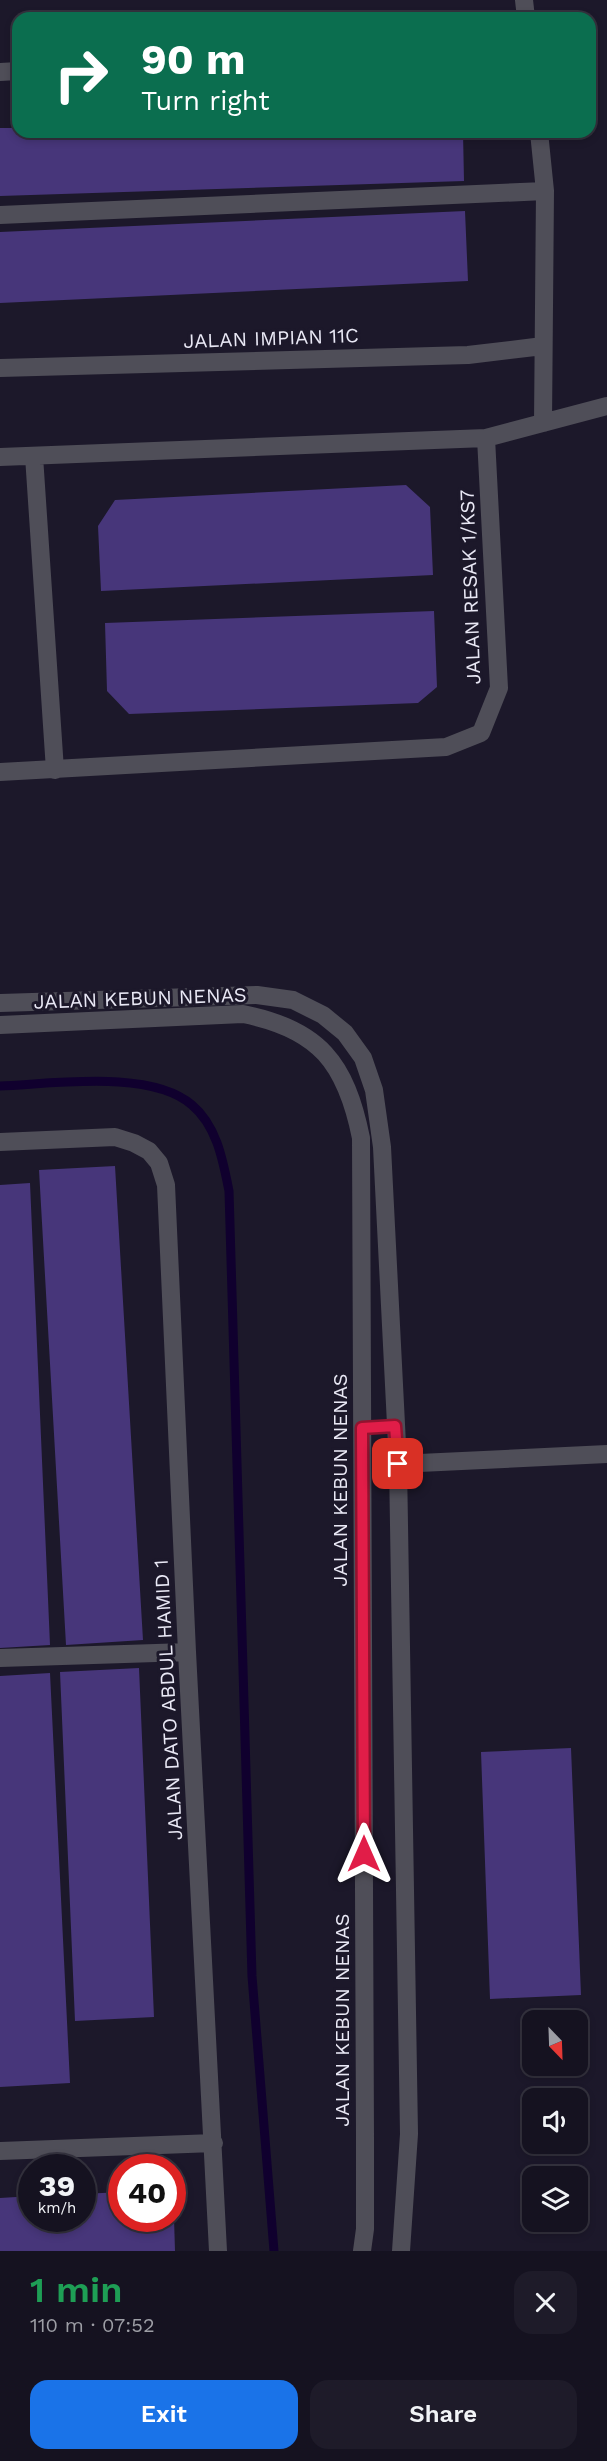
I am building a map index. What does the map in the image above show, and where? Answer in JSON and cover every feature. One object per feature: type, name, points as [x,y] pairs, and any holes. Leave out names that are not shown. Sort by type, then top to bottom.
[{"type":"street","points":[[540,138],[545,192],[543,423]]},
{"type":"street","points":[[0,215],[545,192]]},
{"type":"street","name":"JALAN IMPIAN 11C","points":[[0,368],[468,355],[543,346]]},
{"type":"street","points":[[0,457],[486,438],[606,406]]},
{"type":"street","name":"JALAN RESAK 1/KS7","points":[[0,772],[446,747],[481,733],[499,688],[486,438]]},
{"type":"street","points":[[34,456],[55,770]]},
{"type":"street","name":"JALAN KEBUN NENAS","points":[[0,1003],[257,995],[293,1000],[322,1015],[345,1033],[363,1058],[374,1090],[382,1147],[398,1464],[409,2134],[401,2251]]},
{"type":"street","name":"JALAN KEBUN NENAS","points":[[0,1025],[243,1014],[271,1020],[297,1032],[322,1048],[338,1068],[355,1110],[361,1138],[365,2137],[362,2251]]},
{"type":"street","name":"JALAN DATO ABDUL HAMID 1","points":[[0,1142],[115,1137],[149,1151],[159,1163],[166,1185],[187,1653],[218,2251]]},
{"type":"street","points":[[362,1428],[395,1426]]},
{"type":"street","points":[[398,1464],[607,1454]]},
{"type":"street","points":[[0,1658],[187,1653]]},
{"type":"street","points":[[0,2151],[214,2143]]},
{"type":"building","points":[[0,128],[12,128],[12,138],[463,138],[464,181],[0,196]]},
{"type":"building","points":[[465,211],[468,281],[0,303],[0,232]]},
{"type":"building","points":[[406,485],[430,507],[433,575],[101,591],[98,526],[115,500]]},
{"type":"building","points":[[434,611],[437,687],[418,703],[129,714],[107,691],[105,623]]},
{"type":"building","points":[[115,1166],[143,1640],[66,1645],[39,1170]]},
{"type":"building","points":[[30,1183],[50,1645],[0,1648],[0,1185]]},
{"type":"building","points":[[139,1668],[154,2017],[75,2021],[60,1672]]},
{"type":"building","points":[[50,1673],[70,2083],[0,2087],[0,1676]]},
{"type":"building","points":[[571,1748],[581,1995],[490,1999],[481,1752]]},
{"type":"building","points":[[96,2193],[108,2193],[108,2232],[174,2232],[175,2251],[0,2251],[0,2198],[18,2197],[18,2232],[96,2232]]},
{"type":"waterway","points":[[0,1086],[100,1081],[152,1087],[174,1094],[201,1113],[218,1145],[224,1168],[229,1191],[252,1976],[274,2251]]},
{"type":"route","points":[[364,1854],[362,1428],[395,1426],[398,1464]]}]
